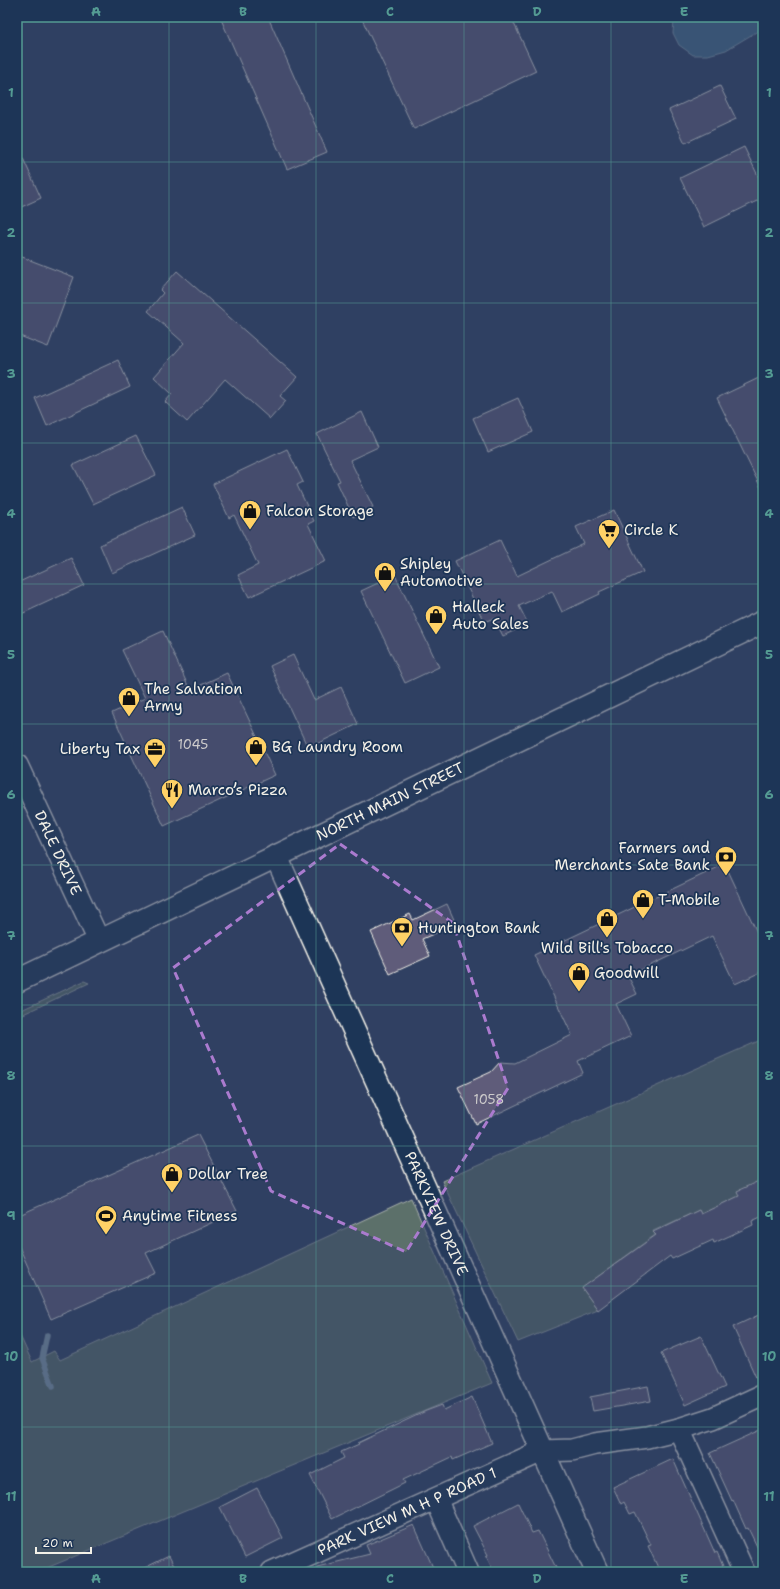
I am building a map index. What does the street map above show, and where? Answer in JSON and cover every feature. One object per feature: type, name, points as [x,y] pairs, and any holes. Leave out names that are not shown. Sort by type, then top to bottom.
[{"type":"main road","name":"NORTH MAIN STREET","points":[[17,981],[763,622]]},
{"type":"main road","name":"PARKVIEW DRIVE","points":[[276,856],[597,1572]]},
{"type":"street","name":"DALE DRIVE","points":[[17,765],[99,941]]},
{"type":"street","points":[[542,1451],[572,1450],[595,1444],[647,1437],[679,1429],[713,1418],[763,1395]]},
{"type":"street","points":[[679,1429],[744,1572]]},
{"type":"street","name":"PARK VIEW M H P ROAD 1","points":[[272,1572],[542,1451]]},
{"type":"street","points":[[436,1498],[468,1572]]},
{"type":"highlighted area","points":[[340,844],[453,923],[508,1088],[406,1252],[271,1191],[173,968]]},
{"type":"green space","points":[[84,981],[89,983],[17,1017],[17,1012]]},
{"type":"green space","points":[[763,1039],[763,1179],[739,1196],[701,1214],[699,1210],[653,1231],[655,1235],[582,1288],[598,1310],[518,1342],[442,1181]]},
{"type":"green space","points":[[411,1198],[492,1383],[37,1572],[17,1572],[17,1329],[32,1362],[54,1351],[60,1360]]},
{"type":"water","points":[[678,17],[763,17],[763,28],[726,50],[708,55],[693,55],[679,45],[673,33],[674,20]]},
{"type":"building","points":[[220,17],[268,17],[327,152],[287,169]]},
{"type":"building","points":[[361,17],[511,17],[536,71],[414,129]]},
{"type":"building","points":[[720,86],[736,119],[685,143],[669,110]]},
{"type":"building","points":[[17,145],[41,198],[17,209]]},
{"type":"building","points":[[744,147],[763,186],[763,198],[704,227],[680,178]]},
{"type":"building","points":[[17,255],[74,277],[48,347],[17,335]]},
{"type":"building","points":[[177,271],[297,377],[280,396],[286,401],[270,419],[225,379],[187,422],[165,402],[172,394],[154,377],[184,343],[148,311],[163,293],[160,290]]},
{"type":"building","points":[[118,360],[130,387],[47,426],[35,398]]},
{"type":"building","points":[[763,376],[763,492],[717,398]]},
{"type":"building","points":[[518,398],[533,432],[488,452],[473,418]]},
{"type":"building","points":[[362,412],[378,447],[350,460],[373,507],[353,517],[337,482],[340,481],[317,434]]},
{"type":"building","points":[[136,436],[156,475],[93,504],[73,465]]},
{"type":"building","points":[[287,449],[303,482],[297,485],[314,521],[308,524],[326,561],[249,597],[238,575],[258,565],[234,515],[229,518],[213,484]]},
{"type":"building","points":[[182,507],[195,535],[112,573],[100,545]]},
{"type":"building","points":[[614,510],[643,572],[599,592],[600,594],[562,612],[552,591],[519,606],[528,624],[503,636],[494,618],[484,622],[455,561],[500,540],[517,576],[584,544],[576,527]]},
{"type":"building","points":[[71,558],[84,585],[17,616],[17,583]]},
{"type":"building","points":[[395,575],[439,667],[405,683],[361,591]]},
{"type":"building","points":[[163,631],[190,690],[227,673],[275,775],[164,826],[112,713],[145,698],[122,650]]},
{"type":"building","points":[[293,655],[314,700],[341,687],[358,724],[308,748],[270,666]]},
{"type":"building","points":[[725,864],[763,945],[763,971],[735,984],[712,936],[628,976],[637,994],[616,1004],[631,1036],[578,1061],[583,1073],[476,1124],[458,1087],[491,1072],[500,1062],[515,1063],[572,1035],[534,955]]},
{"type":"building","name":"Huntington Bank","points":[[447,904],[456,924],[422,939],[430,956],[390,974],[371,932],[410,914],[413,920]]},
{"type":"building","points":[[198,1135],[237,1211],[146,1253],[156,1273],[51,1319],[17,1242],[17,1216]]},
{"type":"building","points":[[763,1179],[763,1216],[752,1221],[753,1225],[714,1243],[713,1240],[672,1259],[670,1256],[598,1310],[582,1288],[656,1235],[653,1232],[699,1210],[701,1214],[739,1196],[737,1191]]},
{"type":"building","points":[[763,1313],[763,1383],[759,1384],[733,1327]]},
{"type":"building","points":[[701,1336],[725,1387],[685,1405],[661,1353]]},
{"type":"building","points":[[648,1386],[651,1401],[593,1411],[590,1397]]},
{"type":"building","points":[[472,1397],[492,1443],[453,1460],[452,1457],[403,1480],[405,1483],[332,1519],[310,1475],[344,1458],[341,1452],[359,1444],[358,1443],[426,1411],[442,1405],[444,1410]]},
{"type":"building","points":[[763,1429],[763,1559],[748,1528],[746,1529],[733,1500],[732,1501],[710,1453]]},
{"type":"building","points":[[673,1459],[715,1553],[717,1552],[723,1566],[711,1572],[660,1572],[648,1546],[651,1545],[635,1512],[630,1514],[624,1502],[621,1504],[613,1487]]},
{"type":"building","points":[[257,1488],[283,1538],[245,1557],[220,1507]]},
{"type":"building","points":[[518,1503],[532,1533],[538,1531],[558,1572],[494,1572],[486,1556],[488,1555],[473,1526]]},
{"type":"building","points":[[414,1525],[435,1572],[318,1572],[317,1567],[370,1554],[366,1545]]},
{"type":"building","points":[[169,1556],[177,1572],[136,1572]]},
{"type":"waterway","points":[[47,1335],[42,1358],[53,1386]]},
{"type":"place","name":"Falcon Storage","points":[[250,530]]},
{"type":"place","name":"Circle K","points":[[609,550]]},
{"type":"place","name":"Shipley Automotive","points":[[385,592]]},
{"type":"place","name":"Halleck Auto Sales","points":[[436,636]]},
{"type":"place","name":"The Salvation Army","points":[[129,718]]},
{"type":"place","name":"BG Laundry Room","points":[[256,766]]},
{"type":"place","name":"Liberty Tax","points":[[155,768]]},
{"type":"place","name":"Marco’s Pizza","points":[[172,810]]},
{"type":"place","name":"Farmers and Merchants Sate Bank","points":[[726,876]]},
{"type":"place","name":"T-Mobile","points":[[643,920]]},
{"type":"place","name":"Wild Bill's Tobacco","points":[[607,938]]},
{"type":"place","name":"Huntington Bank","points":[[402,948]]},
{"type":"place","name":"Goodwill","points":[[579,992]]},
{"type":"place","name":"Dollar Tree","points":[[172,1194]]},
{"type":"place","name":"Anytime Fitness","points":[[106,1236]]}]
